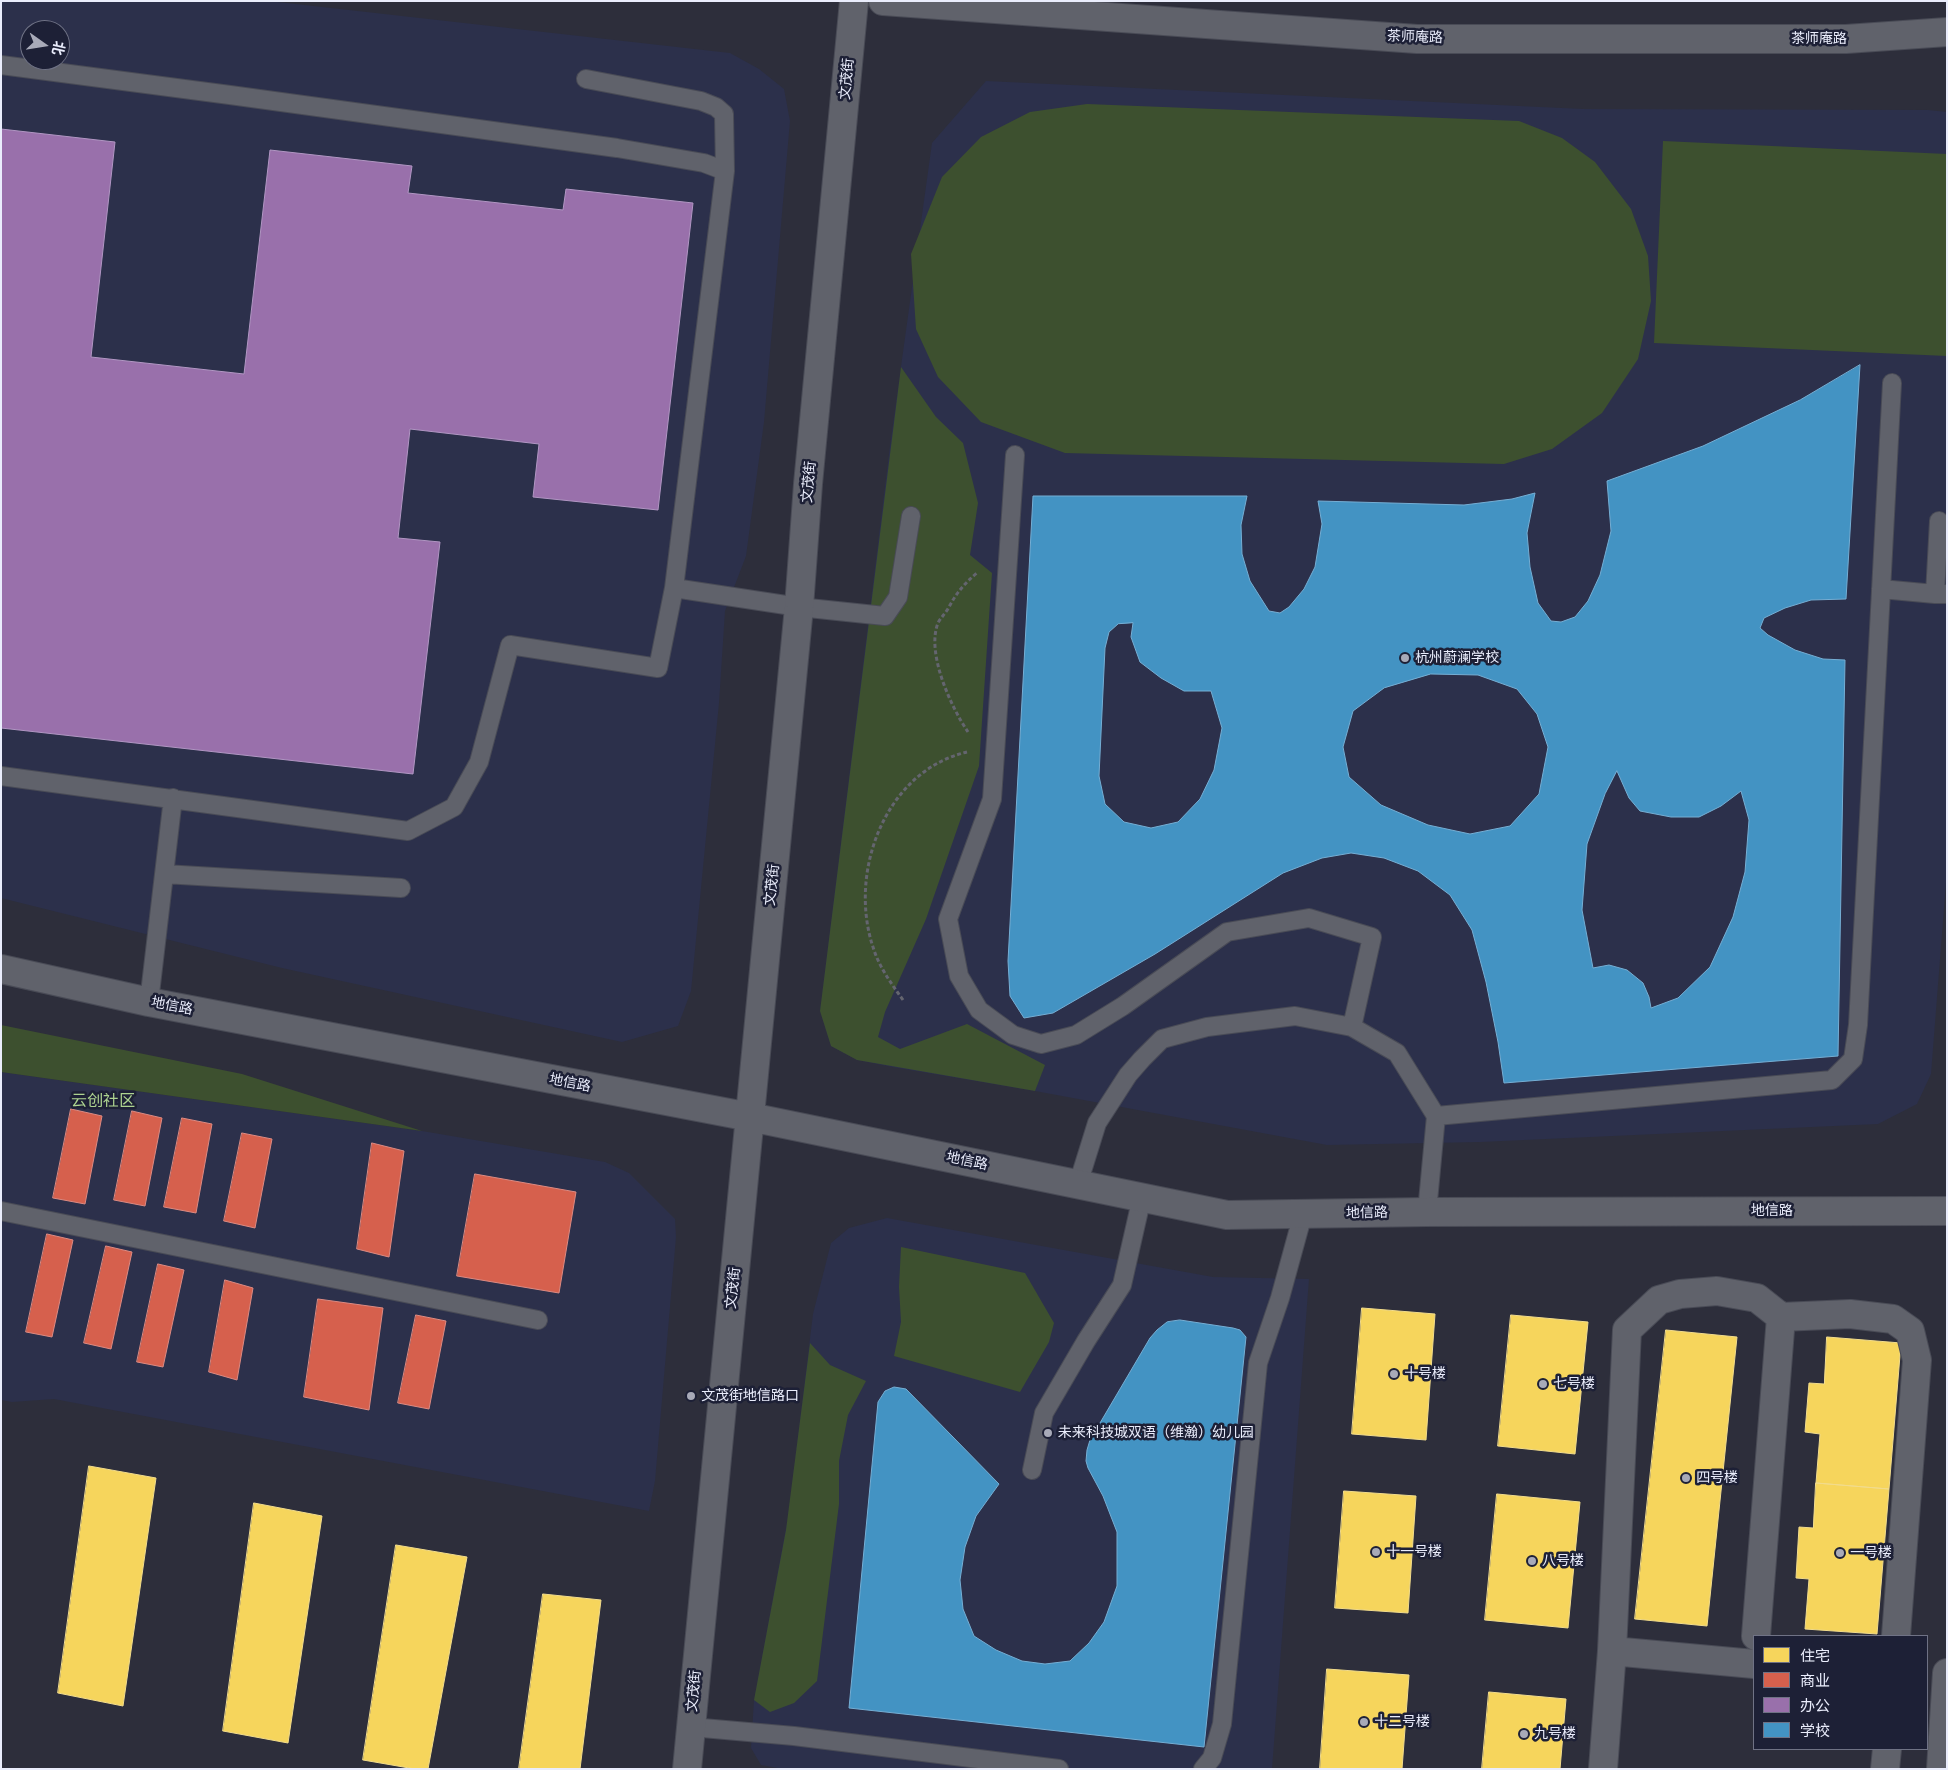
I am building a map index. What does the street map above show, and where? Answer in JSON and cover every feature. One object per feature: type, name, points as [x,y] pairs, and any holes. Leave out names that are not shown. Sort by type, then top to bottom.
[{"type":"street","name":"文茂街","points":[[687,1769],[799,606],[809,474],[854,1]]},
{"type":"street","name":"茶师庵路","points":[[883,1],[1417,39],[1846,39],[1947,32]]},
{"type":"street","name":"地信路","points":[[1,969],[149,1002],[750,1117],[1227,1215],[1427,1212],[1947,1211]]},
{"type":"street","points":[[1603,1769],[1612,1651],[1627,1330],[1658,1300],[1680,1294],[1717,1291],[1757,1298],[1781,1317],[1850,1314],[1893,1319],[1910,1331],[1917,1360],[1896,1635]]},
{"type":"street","points":[[1756,1635],[1781,1317]]},
{"type":"street","points":[[1612,1651],[1753,1664]]},
{"type":"street","points":[[1940,1679],[1941,1769]]},
{"type":"street","points":[[1885,1769],[1887,1750]]},
{"type":"lane","points":[[1,65],[617,148],[704,163],[725,171]]},
{"type":"lane","points":[[1,776],[408,831],[454,807],[479,762],[510,645],[658,668],[674,588],[725,171],[724,114],[716,107],[700,101],[586,79]]},
{"type":"lane","points":[[1436,1116],[1832,1080],[1853,1059],[1858,1025],[1892,383]]},
{"type":"lane","points":[[1015,455],[1008,565],[988,753],[992,799],[948,919],[959,976],[979,1010],[1014,1035],[1041,1044],[1076,1035],[1123,1006],[1227,932],[1309,918],[1372,937],[1352,1027]]},
{"type":"lane","points":[[674,588],[885,616],[898,597],[911,516]]},
{"type":"lane","points":[[1881,589],[1941,594],[1939,521]]},
{"type":"lane","points":[[149,1002],[173,798]]},
{"type":"lane","points":[[164,874],[401,888]]},
{"type":"lane","points":[[1078,1184],[1097,1123],[1128,1075],[1162,1039],[1206,1027],[1295,1016],[1352,1027],[1397,1053],[1436,1116],[1427,1212]]},
{"type":"lane","points":[[1032,1470],[1044,1413],[1086,1341],[1122,1285],[1142,1197]]},
{"type":"lane","points":[[1,1211],[538,1320]]},
{"type":"lane","points":[[1203,1769],[1212,1758],[1222,1724],[1258,1363],[1280,1298],[1303,1214]]},
{"type":"lane","points":[[691,1727],[794,1736],[1059,1769]]},
{"type":"path","points":[[988,753],[963,725],[949,696],[940,670],[935,645],[938,622],[954,596],[977,572],[1008,565]]},
{"type":"path","points":[[903,1000],[886,976],[872,946],[865,907],[866,870],[877,830],[910,782],[934,764],[956,754],[988,753]]},
{"type":"shaded area","points":[[1,1],[269,1],[730,53],[759,69],[784,89],[790,121],[764,422],[746,556],[725,611],[719,703],[691,991],[678,1026],[622,1042],[282,968],[1,898]]},
{"type":"shaded area","name":"杭州蔚澜学校","points":[[986,81],[1583,109],[1928,110],[1947,112],[1947,870],[1931,1074],[1917,1104],[1878,1124],[1480,1142],[1327,1145],[1035,1091],[892,1067],[857,1060],[831,1046],[820,1011],[890,446],[932,143]]},
{"type":"shaded area","points":[[1,1072],[422,1131],[605,1162],[629,1173],[675,1219],[676,1237],[655,1481],[649,1511],[54,1399],[12,1402],[1,1400]]},
{"type":"shaded area","name":"未来科技城双语（维瀚）幼儿园","points":[[887,1218],[1213,1277],[1309,1279],[1272,1769],[783,1769],[761,1765],[751,1748],[754,1700],[788,1517],[813,1314],[831,1243],[849,1228]]},
{"type":"green space","points":[[1087,104],[1519,121],[1562,138],[1595,162],[1631,209],[1648,256],[1651,301],[1638,359],[1602,413],[1552,449],[1504,464],[1065,453],[981,422],[938,377],[916,329],[911,254],[942,177],[981,137],[1030,112]]},
{"type":"green space","points":[[1663,141],[1947,154],[1947,356],[1654,343]]},
{"type":"green space","points":[[901,367],[936,417],[963,443],[978,503],[970,555],[992,573],[979,766],[926,919],[885,1012],[878,1037],[900,1049],[967,1024],[1045,1065],[1035,1091],[857,1060],[831,1046],[820,1011]]},
{"type":"green space","points":[[1,1025],[242,1074],[422,1131],[1,1072]]},
{"type":"green space","points":[[901,1247],[1025,1273],[1054,1323],[1049,1342],[1020,1392],[894,1356],[901,1322],[899,1287]]},
{"type":"green space","points":[[810,1343],[830,1365],[866,1381],[848,1415],[839,1461],[839,1504],[817,1681],[794,1703],[770,1712],[754,1700],[786,1530]]},
{"type":"building: 住宅","name":"十号楼","points":[[1362,1308],[1435,1314],[1426,1440],[1352,1434]]},
{"type":"building: 住宅","name":"七号楼","points":[[1511,1315],[1588,1322],[1575,1454],[1498,1446]]},
{"type":"building: 住宅","name":"四号楼","points":[[1666,1330],[1737,1337],[1707,1626],[1635,1619]]},
{"type":"building: 住宅","points":[[1827,1337],[1901,1343],[1889,1489],[1816,1483],[1820,1434],[1805,1432],[1809,1383],[1824,1384]]},
{"type":"building: 住宅","points":[[89,1466],[156,1478],[123,1706],[58,1693]]},
{"type":"building: 住宅","name":"一号楼","points":[[1816,1483],[1889,1489],[1877,1634],[1805,1629],[1809,1579],[1796,1578],[1799,1527],[1813,1528]]},
{"type":"building: 住宅","name":"十一号楼","points":[[1344,1491],[1416,1496],[1408,1613],[1335,1608]]},
{"type":"building: 住宅","name":"八号楼","points":[[1497,1494],[1580,1502],[1568,1628],[1485,1620]]},
{"type":"building: 住宅","points":[[254,1503],[322,1516],[288,1743],[223,1731]]},
{"type":"building: 住宅","points":[[396,1545],[467,1557],[428,1769],[415,1769],[363,1760]]},
{"type":"building: 住宅","points":[[543,1594],[601,1600],[580,1769],[519,1769]]},
{"type":"building: 住宅","name":"十二号楼","points":[[1327,1669],[1409,1675],[1402,1769],[1320,1769]]},
{"type":"building: 住宅","name":"九号楼","points":[[1489,1692],[1566,1699],[1560,1769],[1482,1769]]},
{"type":"building: 商业","points":[[71,1109],[102,1116],[85,1204],[53,1198]]},
{"type":"building: 商业","points":[[132,1111],[162,1118],[145,1206],[114,1200]]},
{"type":"building: 商业","points":[[182,1118],[212,1124],[196,1213],[164,1207]]},
{"type":"building: 商业","points":[[242,1133],[272,1139],[255,1228],[224,1221]]},
{"type":"building: 商业","points":[[372,1143],[404,1151],[389,1257],[357,1249]]},
{"type":"building: 商业","points":[[475,1174],[576,1192],[559,1293],[457,1276]]},
{"type":"building: 商业","points":[[47,1234],[73,1240],[52,1337],[26,1332]]},
{"type":"building: 商业","points":[[106,1246],[132,1252],[111,1349],[84,1343]]},
{"type":"building: 商业","points":[[158,1264],[184,1270],[163,1367],[137,1362]]},
{"type":"building: 商业","points":[[225,1280],[253,1288],[237,1380],[209,1372]]},
{"type":"building: 商业","points":[[318,1299],[383,1308],[369,1410],[304,1397]]},
{"type":"building: 商业","points":[[416,1315],[446,1321],[429,1409],[398,1403]]},
{"type":"building: 办公","points":[[1,129],[115,142],[91,357],[244,374],[270,150],[412,166],[408,193],[563,210],[566,189],[693,203],[658,510],[533,497],[539,444],[410,429],[398,538],[440,542],[413,774],[1,728]]},
{"type":"building: 学校","points":[[1860,365],[1846,599],[1811,600],[1785,608],[1764,618],[1760,628],[1768,635],[1795,650],[1823,659],[1845,660],[1838,1056],[1504,1083],[1486,982],[1472,930],[1450,895],[1418,871],[1384,858],[1351,853],[1322,858],[1283,873],[1155,954],[1053,1013],[1024,1018],[1010,996],[1008,961],[1033,496],[1247,496],[1241,525],[1242,554],[1250,581],[1269,611],[1280,613],[1289,607],[1304,589],[1315,567],[1322,524],[1318,501],[1464,505],[1512,499],[1535,493],[1527,533],[1530,567],[1538,603],[1551,621],[1561,622],[1575,617],[1588,601],[1600,575],[1611,531],[1607,481],[1703,446],[1800,400]],"holes":[[[1133,623],[1131,637],[1140,662],[1161,678],[1184,691],[1211,691],[1222,728],[1214,770],[1200,799],[1178,822],[1151,828],[1124,822],[1105,804],[1099,776],[1105,648],[1109,632],[1118,624]],[[1431,674],[1478,675],[1517,689],[1537,714],[1548,747],[1539,794],[1510,826],[1470,834],[1428,825],[1381,805],[1349,777],[1343,747],[1353,711],[1384,688]],[[1617,771],[1629,798],[1640,811],[1671,817],[1699,817],[1721,806],[1741,791],[1749,820],[1745,872],[1733,917],[1710,967],[1678,998],[1651,1008],[1643,983],[1627,970],[1609,965],[1593,968],[1582,910],[1587,844],[1605,794]]]},
{"type":"building: 学校","points":[[1180,1320],[1233,1328],[1240,1330],[1246,1337],[1204,1747],[849,1708],[878,1402],[885,1391],[894,1387],[906,1389],[999,1484],[976,1516],[965,1547],[960,1580],[963,1609],[974,1636],[996,1650],[1022,1661],[1045,1664],[1070,1661],[1089,1643],[1104,1622],[1117,1586],[1117,1532],[1103,1496],[1088,1468],[1086,1461],[1090,1440],[1150,1338],[1167,1322]]},
{"type":"place","name":"杭州蔚澜学校","points":[[1405,658]]},
{"type":"place","name":"十号楼","points":[[1394,1374]]},
{"type":"place","name":"七号楼","points":[[1543,1384]]},
{"type":"place","name":"文茂街地信路口","points":[[691,1396]]},
{"type":"place","name":"未来科技城双语（维瀚）幼儿园","points":[[1048,1433]]},
{"type":"place","name":"四号楼","points":[[1686,1478]]},
{"type":"place","name":"十一号楼","points":[[1376,1552]]},
{"type":"place","name":"一号楼","points":[[1840,1553]]},
{"type":"place","name":"八号楼","points":[[1532,1561]]},
{"type":"place","name":"十二号楼","points":[[1364,1722]]},
{"type":"place","name":"九号楼","points":[[1524,1734]]},
{"type":"district","name":"云创社区","points":[[103,1101]]}]
